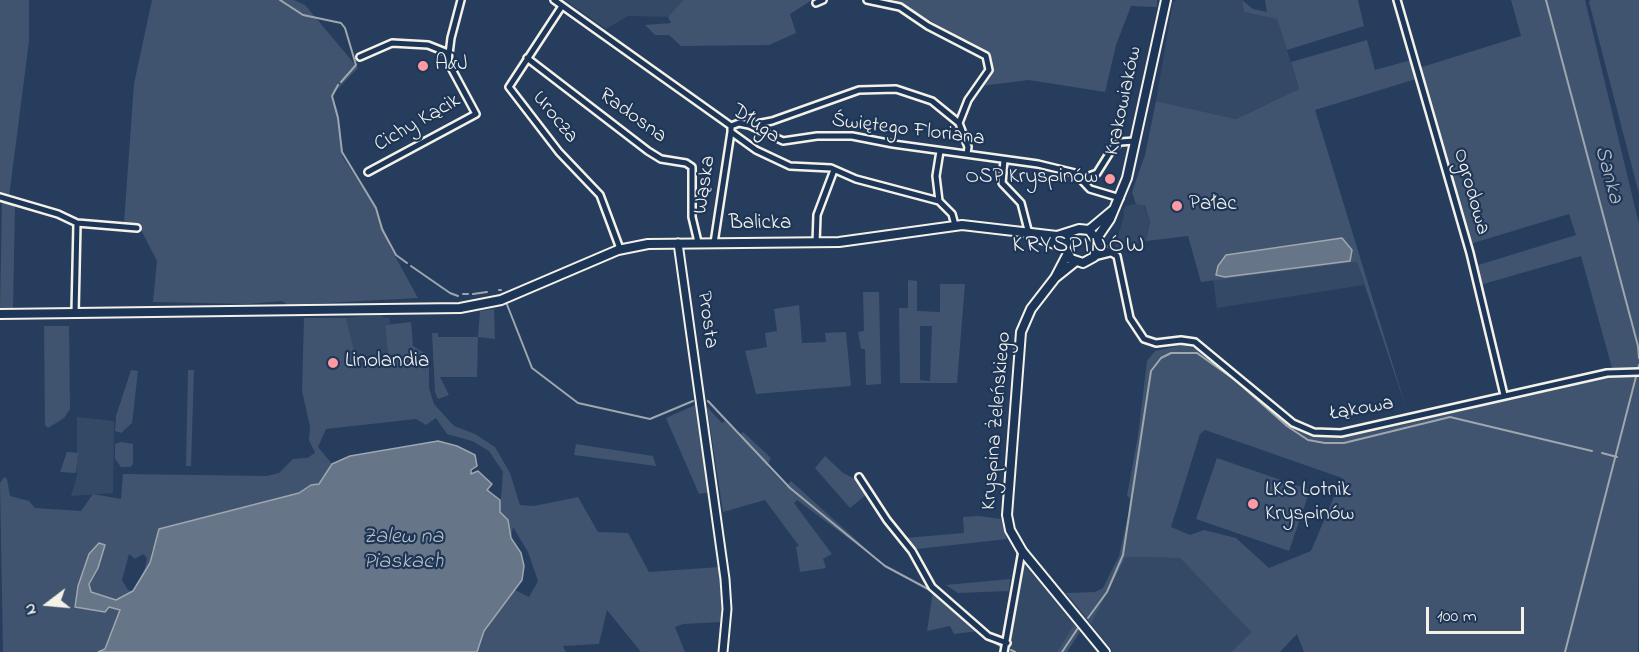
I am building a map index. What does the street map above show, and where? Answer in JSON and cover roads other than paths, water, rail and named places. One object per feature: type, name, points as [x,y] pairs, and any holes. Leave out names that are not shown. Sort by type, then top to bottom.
[{"type":"main road","name":"Krakowiaków","points":[[1098,242],[1120,198],[1166,0]]},
{"type":"main road","name":"Krakowiaków","points":[[1089,230],[1115,208]]},
{"type":"main road","name":"Balicka","points":[[0,314],[460,308],[501,300],[618,250],[648,244],[816,243],[861,240],[955,225],[989,226],[1029,234],[1061,237],[1070,234]]},
{"type":"main road","points":[[1079,229],[1089,230],[1098,242],[1094,258],[1086,262],[1076,262],[1066,251],[1070,234],[1079,229]]},
{"type":"main road","name":"Balicka","points":[[1029,234],[1066,251]]},
{"type":"main road","name":"Kryspina Żeleńskiego","points":[[1055,278],[1066,251]]},
{"type":"main road","name":"Kryspina Żeleńskiego","points":[[1076,262],[1055,278],[1031,309],[1021,332],[1006,510],[1010,530],[1022,551],[1105,652]]},
{"type":"street","points":[[360,57],[392,42],[428,45],[448,53],[461,0]]},
{"type":"street","name":"Długa","points":[[554,0],[731,129],[756,150],[790,165],[834,170],[856,179],[939,201]]},
{"type":"street","points":[[816,3],[824,0]]},
{"type":"street","points":[[867,0],[897,5],[928,26],[986,56],[989,70],[965,106],[959,123]]},
{"type":"street","name":"Ogrodowa","points":[[1397,0],[1467,242],[1504,395]]},
{"type":"street","name":"Urocza","points":[[562,6],[509,87],[559,152],[600,195],[619,246],[618,250]]},
{"type":"street","name":"Cichy Kącik","points":[[368,172],[476,114],[448,63],[448,53]]},
{"type":"street","name":"Radosna","points":[[527,58],[648,151],[661,159],[686,163],[692,167],[692,217],[698,242]]},
{"type":"street","points":[[749,125],[772,121],[858,90],[890,88],[927,99],[959,123],[968,147],[967,154]]},
{"type":"street","name":"Świętego Floriana","points":[[731,129],[739,123],[749,125],[783,141],[817,136],[852,136],[1038,164],[1075,173],[1090,189],[1120,198]]},
{"type":"street","name":"Wąska","points":[[714,243],[731,129]]},
{"type":"street","points":[[1082,179],[1097,173],[1112,149],[1120,142],[1135,141]]},
{"type":"street","points":[[940,151],[936,176],[939,201],[952,214],[955,225]]},
{"type":"street","points":[[1004,160],[1002,183],[1021,203],[1029,234]]},
{"type":"street","points":[[816,243],[817,215],[834,170]]},
{"type":"street","points":[[0,197],[58,214],[77,223],[137,228]]},
{"type":"street","points":[[75,313],[77,223]]},
{"type":"street","points":[[1098,242],[1110,253]]},
{"type":"street","name":"Prosta","points":[[678,243],[725,579],[727,609],[723,652]]},
{"type":"street","points":[[1094,258],[1110,253]]},
{"type":"street","name":"Łąkowa","points":[[1110,253],[1118,256],[1130,318],[1144,339],[1156,343],[1181,340],[1195,342],[1276,410],[1304,429],[1341,433],[1607,373],[1639,372]]},
{"type":"street","points":[[860,477],[887,520],[912,551],[932,587],[988,636],[1006,647],[1022,551]]},
{"type":"water","points":[[1342,238],[1352,250],[1350,261],[1225,277],[1216,275],[1218,266],[1226,255]]},
{"type":"water","name":"Zalew na Piaskach","points":[[438,441],[457,446],[475,455],[477,466],[471,470],[471,474],[478,471],[492,484],[487,490],[500,500],[500,512],[508,520],[511,538],[521,553],[524,566],[522,580],[484,631],[477,652],[98,652],[105,649],[120,610],[109,607],[105,612],[75,607],[78,586],[89,554],[99,543],[105,545],[98,568],[89,584],[91,592],[116,600],[133,591],[150,563],[159,529],[299,493],[311,485],[319,484],[332,464],[350,456]]},
{"type":"waterway","points":[[280,0],[303,15],[341,23],[345,28],[356,65],[341,82]]},
{"type":"waterway","name":"Sanka","points":[[1546,0],[1638,346],[1639,358]]},
{"type":"waterway","points":[[338,85],[332,96],[338,118],[342,152],[376,208],[382,229],[396,255],[407,263]]},
{"type":"waterway","points":[[411,266],[458,296]]},
{"type":"waterway","points":[[473,294],[487,292]]},
{"type":"waterway","points":[[463,294],[468,294]]},
{"type":"waterway","points":[[506,302],[532,368],[578,403],[650,419],[693,401]]},
{"type":"waterway","points":[[1088,618],[1107,592],[1123,555],[1151,371],[1161,358],[1171,353],[1197,353],[1235,380],[1287,426],[1308,440],[1344,443],[1450,417],[1592,451]]},
{"type":"waterway","name":"Sanka","points":[[1565,652],[1639,365]]},
{"type":"waterway","points":[[708,401],[790,488],[885,566],[928,589]]},
{"type":"waterway","points":[[1602,453],[1617,457]]},
{"type":"waterway","points":[[932,591],[964,619]]},
{"type":"waterway","points":[[1062,652],[1078,628]]},
{"type":"waterway","points":[[987,638],[1002,647]]},
{"type":"waterway","points":[[1011,650],[1015,652]]},
{"type":"place","name":"A&J","points":[[423,66]]},
{"type":"place","name":"OSP Kryspinów","points":[[1110,179]]},
{"type":"place","name":"Pałac","points":[[1177,206]]},
{"type":"place","name":"Linolandia","points":[[333,363]]},
{"type":"place","name":"LKS Lotnik Kryspinów","points":[[1253,504]]},
{"type":"district","name":"KRYSPINÓW","points":[[1079,247]]}]
